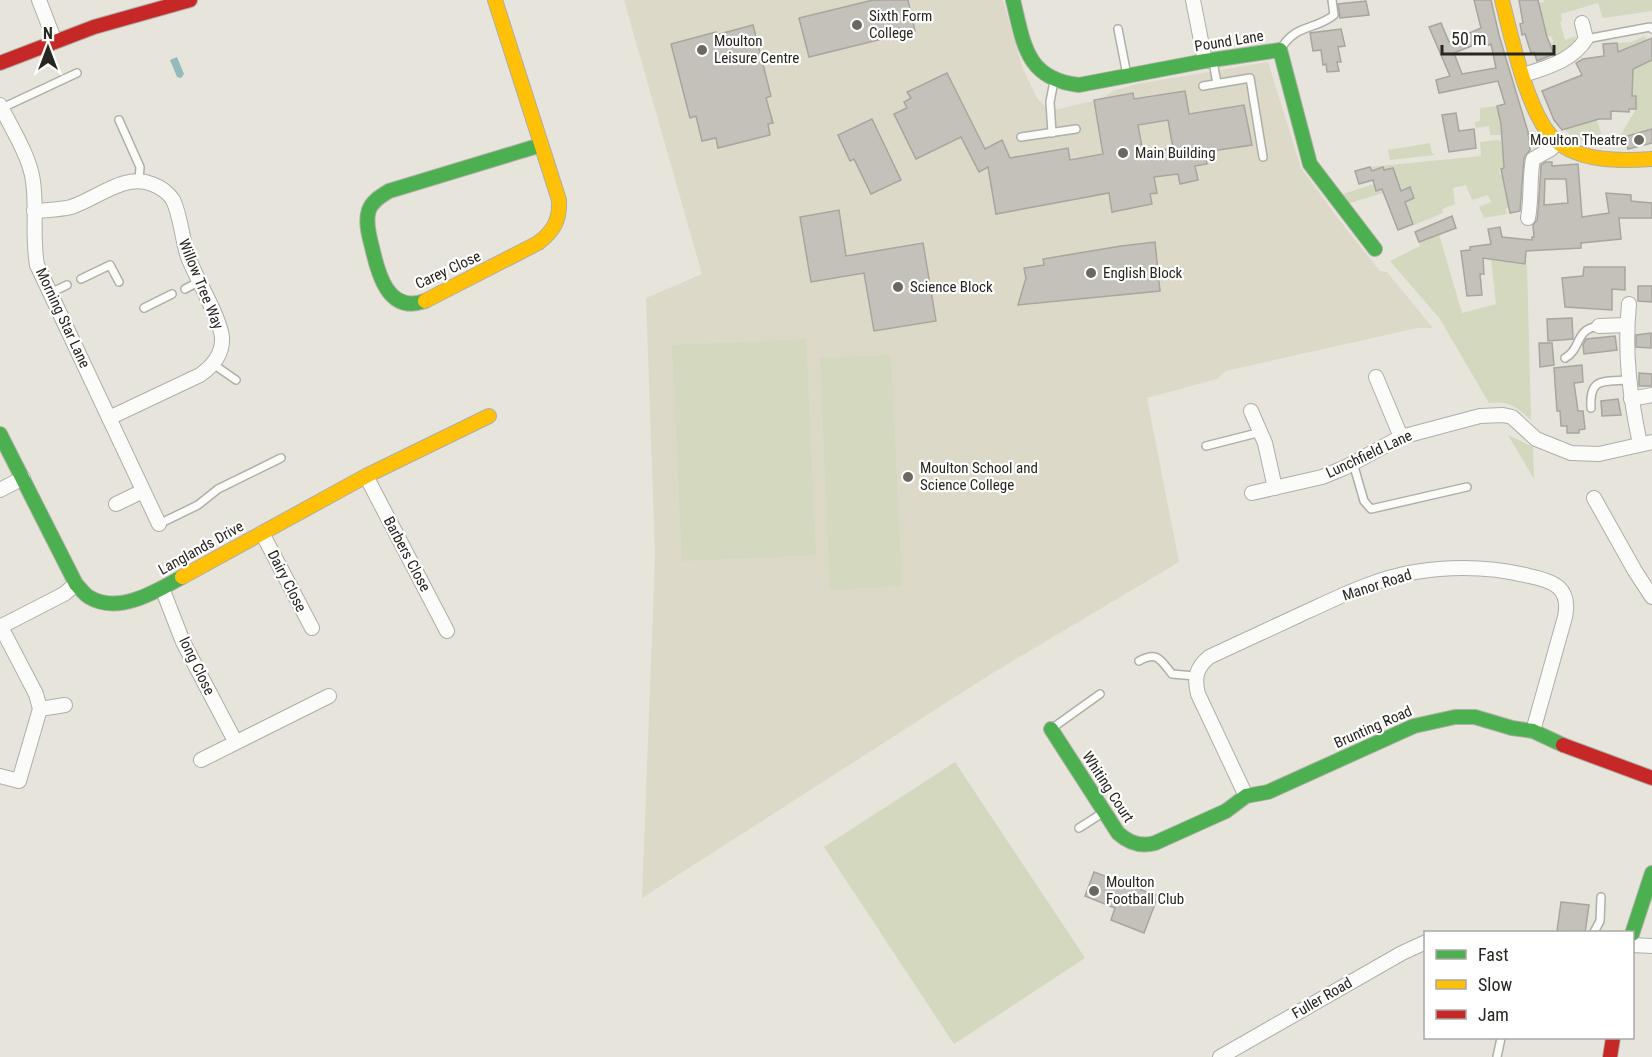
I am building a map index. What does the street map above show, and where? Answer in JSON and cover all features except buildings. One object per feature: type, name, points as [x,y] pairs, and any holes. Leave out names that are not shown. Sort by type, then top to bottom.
[{"type":"street","points":[[39,0],[54,39]]},
{"type":"street","points":[[0,63],[54,39],[92,26],[190,0]]},
{"type":"street","name":"Carey Close","points":[[495,0],[559,200],[559,220],[549,236],[538,243],[420,302],[407,304],[388,291],[382,280],[368,230],[367,216],[370,206],[378,197],[390,191],[541,145]]},
{"type":"street","points":[[1013,0],[1028,52],[1040,71],[1054,81]]},
{"type":"street","points":[[1193,0],[1209,60]]},
{"type":"street","points":[[1502,0],[1524,75],[1544,126],[1557,142],[1603,159],[1626,161],[1652,159]]},
{"type":"street","points":[[1524,75],[1562,61],[1574,54],[1586,39],[1582,23]]},
{"type":"street","name":"Pound Lane","points":[[1054,81],[1080,85],[1209,60],[1281,50],[1310,164],[1375,249]]},
{"type":"street","name":"Morning Star Lane","points":[[1,106],[33,179],[37,265],[159,524]]},
{"type":"street","points":[[1528,218],[1531,202],[1530,170],[1533,159],[1551,149],[1557,142]]},
{"type":"street","points":[[34,211],[70,207],[120,184],[140,181]]},
{"type":"street","name":"Willow Tree Way","points":[[140,181],[158,186],[172,198],[187,255],[221,334],[221,348],[213,364]]},
{"type":"street","points":[[1629,304],[1628,380],[1631,399],[1646,443]]},
{"type":"street","points":[[1599,326],[1627,325]]},
{"type":"street","points":[[110,418],[200,375],[213,364]]},
{"type":"street","points":[[1377,377],[1401,437]]},
{"type":"street","points":[[1631,399],[1652,395]]},
{"type":"street","points":[[1251,411],[1261,432],[1275,488]]},
{"type":"street","name":"Langlands Drive","points":[[76,584],[90,597],[108,602],[140,599],[366,476],[489,416]]},
{"type":"street","name":"Lunchfield Lane","points":[[1252,493],[1322,477],[1401,437],[1480,416],[1512,417],[1536,439],[1571,453],[1599,454],[1646,443]]},
{"type":"street","points":[[0,434],[76,584],[64,594],[1,627],[36,694],[40,709],[19,781],[0,776]]},
{"type":"street","name":"Barbers Close","points":[[366,476],[447,631]]},
{"type":"street","points":[[0,490],[23,478]]},
{"type":"street","points":[[116,504],[143,491]]},
{"type":"street","points":[[1593,498],[1635,572],[1652,597]]},
{"type":"street","name":"Dairy Close","points":[[262,533],[312,628]]},
{"type":"street","name":"Manor Road","points":[[1195,676],[1202,663],[1209,657],[1370,584],[1414,572],[1438,569],[1519,573],[1555,583],[1566,600],[1565,617],[1533,731]]},
{"type":"street","name":"long Close","points":[[162,588],[183,642],[236,741]]},
{"type":"street","points":[[1195,676],[1198,694],[1246,796]]},
{"type":"street","points":[[201,760],[329,696]]},
{"type":"street","points":[[40,709],[65,705]]},
{"type":"street","name":"Brunting Road","points":[[1246,796],[1268,792],[1414,726],[1432,720],[1455,717],[1475,717],[1512,728],[1533,731],[1552,741],[1652,778]]},
{"type":"street","name":"Whiting Court","points":[[1051,729],[1118,832],[1126,841],[1136,845],[1147,846],[1226,811],[1246,796]]},
{"type":"street","points":[[1633,931],[1652,873]]},
{"type":"street","name":"Fuller Road","points":[[1220,1057],[1424,942]]},
{"type":"street","points":[[1634,945],[1652,946]]},
{"type":"street","points":[[1610,1057],[1613,1039]]},
{"type":"lane","points":[[1281,50],[1287,38],[1294,33],[1334,15],[1332,0]]},
{"type":"lane","points":[[1586,39],[1650,27],[1652,29]]},
{"type":"lane","points":[[1118,29],[1127,75]]},
{"type":"lane","points":[[1209,60],[1216,83]]},
{"type":"lane","points":[[1,106],[77,73]]},
{"type":"lane","points":[[1203,86],[1250,78],[1263,157]]},
{"type":"lane","points":[[1052,133],[1050,102],[1054,81]]},
{"type":"lane","points":[[119,120],[140,167],[140,181]]},
{"type":"lane","points":[[1021,137],[1076,129]]},
{"type":"lane","points":[[81,279],[110,265],[119,282]]},
{"type":"lane","points":[[185,288],[198,282]]},
{"type":"lane","points":[[50,294],[67,285]]},
{"type":"lane","points":[[144,308],[172,294]]},
{"type":"lane","points":[[1565,358],[1571,356],[1580,336],[1590,327],[1599,326]]},
{"type":"lane","points":[[213,364],[236,380]]},
{"type":"lane","points":[[1591,408],[1591,390],[1594,386],[1603,382],[1628,380]]},
{"type":"lane","points":[[1206,446],[1261,432]]},
{"type":"lane","points":[[159,524],[198,505],[218,489],[281,459]]},
{"type":"lane","points":[[1353,463],[1364,501],[1371,509],[1467,487]]},
{"type":"lane","points":[[1139,661],[1150,655],[1156,657],[1172,674],[1195,676]]},
{"type":"lane","points":[[1051,729],[1100,694]]},
{"type":"lane","points":[[1079,828],[1104,812]]},
{"type":"lane","points":[[1595,931],[1600,921],[1601,897]]},
{"type":"lane","points":[[1497,1057],[1500,1039]]},
{"type":"shaded area","name":"Moulton School and Science College","points":[[624,0],[1003,0],[1023,69],[1037,98],[1050,111],[1101,99],[1113,91],[1137,84],[1268,62],[1301,168],[1380,271],[1387,272],[1433,328],[1417,328],[1226,371],[1217,379],[1147,398],[1179,562],[991,674],[642,898],[655,556],[646,298],[702,274]]},
{"type":"green space","points":[[1544,0],[1652,0],[1652,11],[1603,18],[1598,3],[1561,14],[1562,21],[1560,22],[1565,40],[1576,36],[1574,44],[1555,56],[1551,46],[1548,47],[1547,44],[1554,42],[1551,36],[1546,37],[1535,21],[1543,19],[1539,3]]},
{"type":"green space","points":[[1644,36],[1647,40],[1635,45],[1652,60],[1652,129],[1619,138],[1636,109],[1636,96],[1621,95],[1593,109],[1554,121],[1547,103],[1556,98],[1559,104],[1601,57],[1618,54],[1617,43],[1632,42]]},
{"type":"green space","points":[[1497,106],[1499,114],[1507,112],[1506,135],[1490,135],[1489,126],[1476,128],[1475,122],[1480,121],[1480,108]]},
{"type":"green space","points":[[1597,120],[1602,137],[1602,148],[1571,136],[1565,129]]},
{"type":"green space","points":[[1501,141],[1506,168],[1499,169],[1500,175],[1514,174],[1517,206],[1506,208],[1507,214],[1484,218],[1479,207],[1491,202],[1488,195],[1472,200],[1466,185],[1453,188],[1455,204],[1442,209],[1443,213],[1414,225],[1405,202],[1414,198],[1410,187],[1401,191],[1399,188],[1347,204],[1340,195],[1374,184],[1398,184],[1393,168],[1384,170],[1383,167],[1372,171],[1370,167],[1481,156],[1480,142]]},
{"type":"green space","points":[[1430,143],[1432,153],[1435,155],[1390,160],[1388,150]]},
{"type":"green space","points":[[1439,234],[1462,313],[1496,304],[1491,259],[1527,265],[1531,420],[1513,406],[1489,403],[1440,319],[1390,261],[1420,246],[1419,242]]},
{"type":"green space","points":[[806,339],[816,555],[682,561],[672,345]]},
{"type":"green space","points":[[891,355],[902,586],[830,590],[820,358]]},
{"type":"green space","points":[[1508,435],[1533,447],[1534,479]]},
{"type":"green space","points":[[955,762],[1085,958],[954,1044],[824,847]]},
{"type":"water","points":[[177,57],[184,74],[181,78],[177,77],[170,60]]},
{"type":"traffic: fast","points":[[1013,0],[1020,31],[1030,57],[1048,76],[1079,85],[1205,61],[1280,50],[1310,164],[1375,249]]},
{"type":"traffic: fast","points":[[425,301],[412,304],[402,302],[387,289],[378,269],[367,224],[372,204],[389,191],[541,145]]},
{"type":"traffic: fast","points":[[0,434],[76,584],[87,596],[100,602],[125,602],[161,589],[182,577]]},
{"type":"traffic: fast","points":[[1051,729],[1118,833],[1131,842],[1144,845],[1155,843],[1226,811],[1246,796],[1268,792],[1414,726],[1455,717],[1475,717],[1512,728],[1533,731],[1563,745]]},
{"type":"traffic: fast","points":[[1633,931],[1652,873]]},
{"type":"traffic: slow","points":[[425,301],[538,243],[552,229],[557,219],[559,200],[495,0]]},
{"type":"traffic: slow","points":[[1502,0],[1529,95],[1545,129],[1555,140],[1576,153],[1589,156],[1614,160],[1652,159]]},
{"type":"traffic: slow","points":[[182,577],[366,476],[489,416]]},
{"type":"traffic: jam","points":[[0,63],[94,27],[190,0]]},
{"type":"traffic: jam","points":[[1563,745],[1652,778]]},
{"type":"traffic: jam","points":[[1610,1057],[1613,1039]]},
{"type":"place","name":"Sixth Form College","points":[[857,25]]},
{"type":"place","name":"Moulton Leisure Centre","points":[[702,50]]},
{"type":"place","name":"Moulton Theatre","points":[[1639,140]]},
{"type":"place","name":"Main Building","points":[[1123,153]]},
{"type":"place","name":"English Block","points":[[1091,273]]},
{"type":"place","name":"Science Block","points":[[898,287]]},
{"type":"place","name":"Moulton School and Science College","points":[[908,477]]},
{"type":"place","name":"Moulton Football Club","points":[[1094,891]]}]
